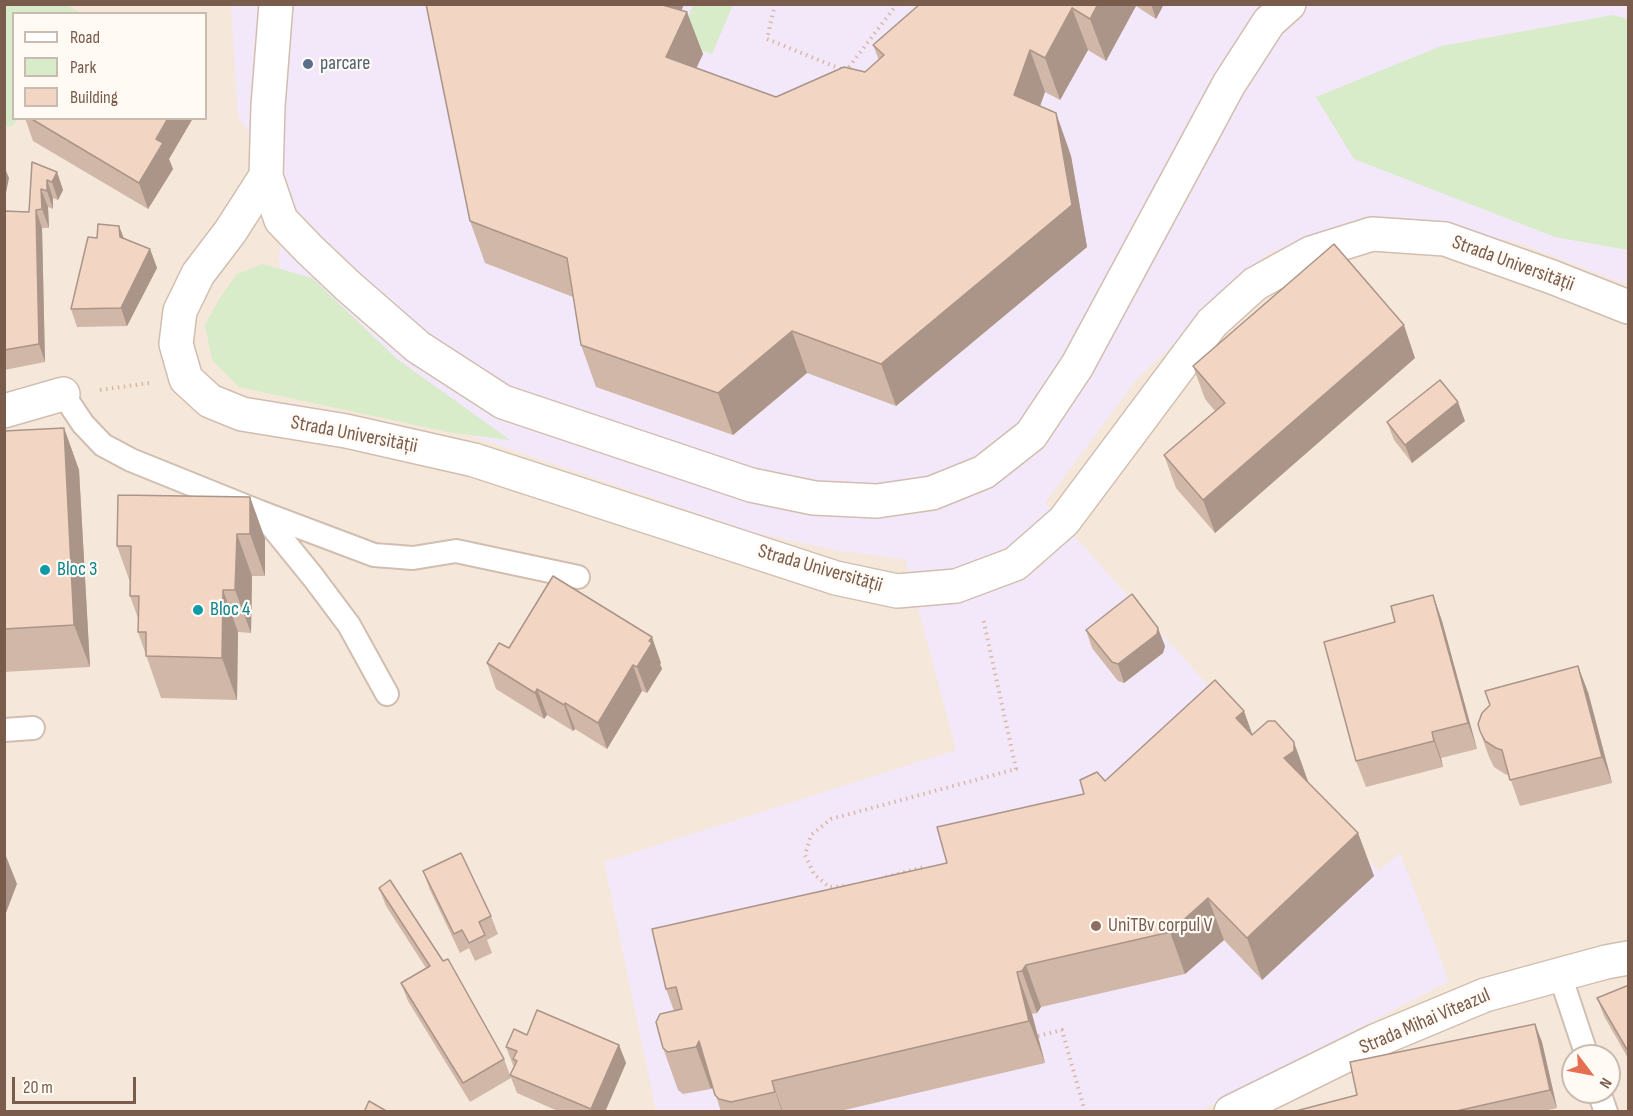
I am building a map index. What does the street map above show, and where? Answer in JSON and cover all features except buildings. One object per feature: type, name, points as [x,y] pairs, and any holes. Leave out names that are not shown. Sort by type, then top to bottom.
[{"type":"street","points":[[276,4],[268,106],[266,176],[281,220],[348,286],[418,347],[503,402],[751,485],[814,498],[878,501],[932,493],[984,472],[1031,435],[1077,366],[1228,84],[1269,22],[1289,4]]},
{"type":"street","points":[[186,379],[176,344],[180,311],[198,274],[230,232],[266,176]]},
{"type":"street","name":"Strada Universității","points":[[186,379],[210,401],[242,414],[346,431],[474,460],[836,578],[897,591],[956,586],[1015,564],[1064,521],[1212,323],[1255,284],[1311,253],[1372,234],[1444,239],[1629,307]]},
{"type":"street","points":[[4,411],[63,394]]},
{"type":"street","name":"Strada Mihai Viteazul","points":[[1231,1112],[1375,1041],[1485,995],[1629,958]]},
{"type":"lane","points":[[63,394],[83,424],[103,445],[131,460],[374,555],[413,558],[456,551],[578,577]]},
{"type":"lane","points":[[260,512],[349,625],[387,694]]},
{"type":"lane","points":[[4,730],[33,728]]},
{"type":"lane","points":[[1560,975],[1583,1044]]},
{"type":"path","points":[[775,4],[767,39],[846,71],[897,4]]},
{"type":"path","points":[[63,394],[186,379]]},
{"type":"path","points":[[852,886],[829,887],[814,874],[805,855],[811,835],[831,819],[1016,769],[974,579]]},
{"type":"path","points":[[883,878],[924,867],[927,878]]},
{"type":"path","points":[[1038,1036],[1062,1030],[1085,1112]]},
{"type":"shaded area","points":[[5,5],[1628,5],[1628,1111],[5,1112]]},
{"type":"shaded area","points":[[231,5],[1628,5],[1628,285],[1516,242],[1370,215],[1267,254],[1135,381],[1045,503],[1230,710],[1379,871],[1400,853],[1449,981],[1200,1111],[656,1111],[604,862],[956,750],[905,559],[839,551],[752,532],[472,436],[384,374],[279,267],[283,180],[238,117]]},
{"type":"green space","points":[[5,4],[66,5],[79,12],[12,12],[12,120],[17,120],[13,126],[5,127]]},
{"type":"green space","points":[[693,5],[733,5],[712,54],[678,43]]},
{"type":"green space","points":[[1613,15],[1628,19],[1628,250],[1555,237],[1354,159],[1316,97],[1441,46]]},
{"type":"green space","points":[[263,264],[312,278],[397,359],[510,440],[453,433],[239,387],[212,360],[205,325],[219,299],[237,274]]},
{"type":"place","name":"parcare","points":[[308,64]]},
{"type":"place","name":"Bloc 3","points":[[45,570]]},
{"type":"place","name":"Bloc 4","points":[[198,610]]},
{"type":"place","name":"UniTBv corpul V","points":[[1096,926]]}]
